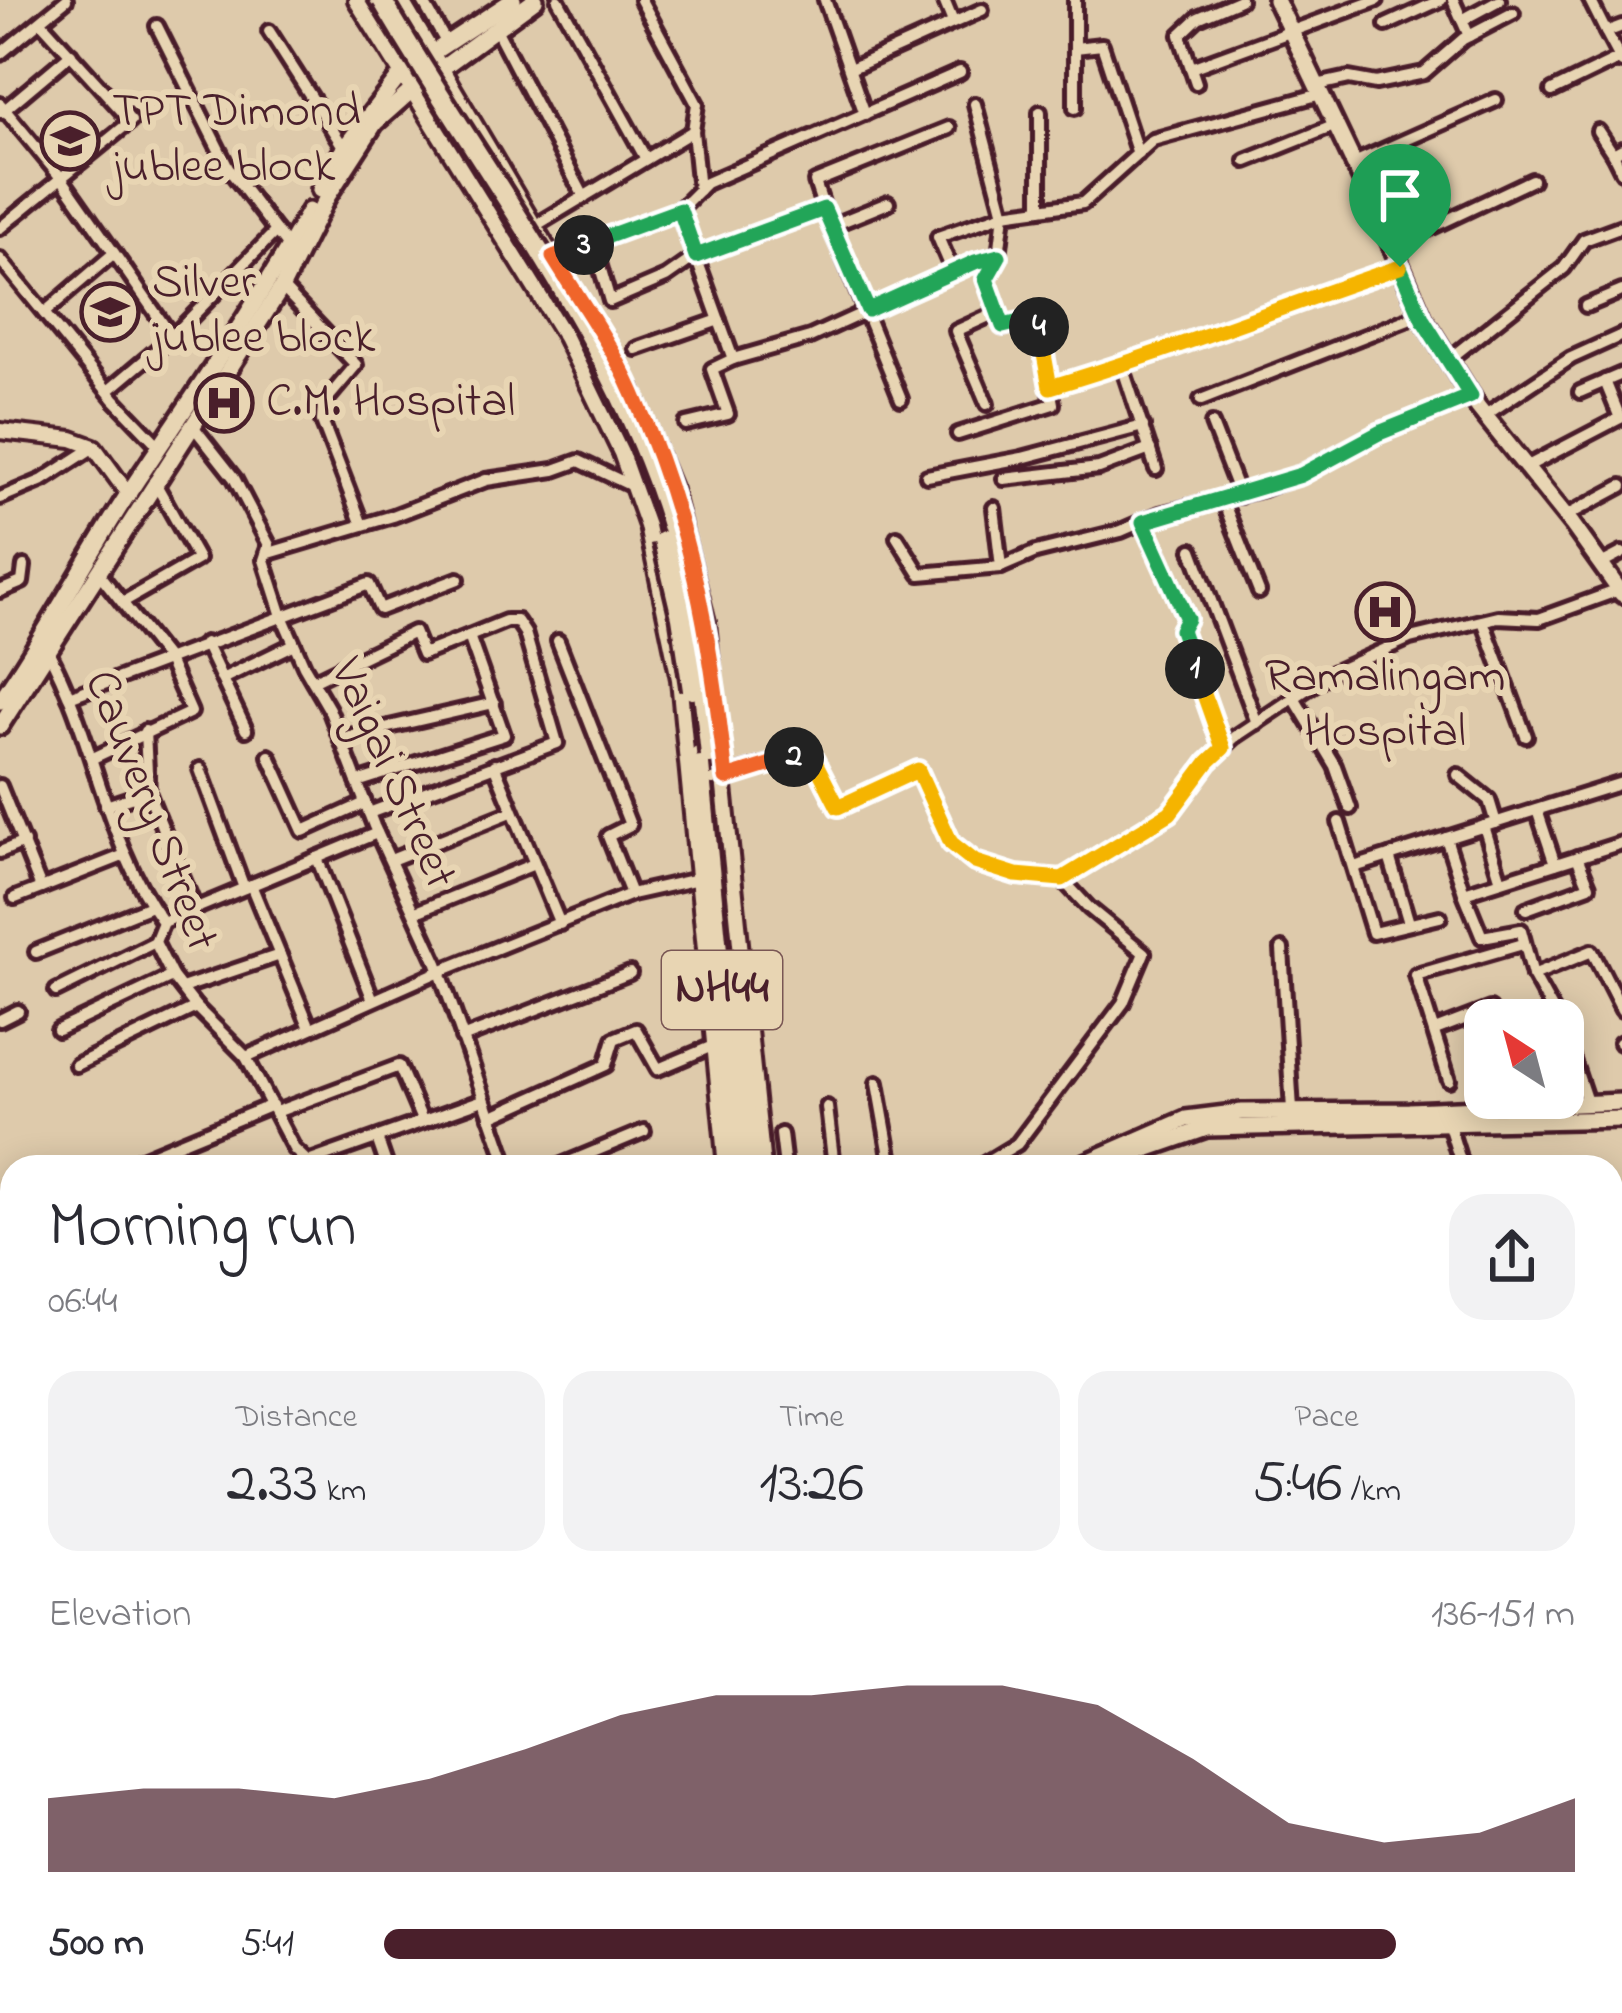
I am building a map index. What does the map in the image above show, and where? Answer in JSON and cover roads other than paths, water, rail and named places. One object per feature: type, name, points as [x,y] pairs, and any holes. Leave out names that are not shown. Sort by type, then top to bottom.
[{"type":"highway","name":"NH44","points":[[369,0],[599,378],[652,503],[681,617],[705,755],[751,1155]]},
{"type":"highway","name":"NH44","points":[[382,0],[590,339],[640,438],[664,502],[690,598],[700,650],[705,755]]},
{"type":"highway","name":"NH44","points":[[712,814],[738,1155]]},
{"type":"main road","points":[[0,726],[98,572],[160,447],[289,248],[344,148],[402,73],[513,0]]},
{"type":"main road","points":[[0,700],[129,495],[193,426],[282,287],[328,197],[375,123],[535,0]]},
{"type":"main road","points":[[1276,0],[1421,314],[1484,416],[1621,592]]},
{"type":"main road","points":[[1590,1112],[1622,1102]]},
{"type":"main road","points":[[1104,1155],[1186,1119],[1292,1110],[1464,1109]]},
{"type":"main road","points":[[1584,1112],[1622,1119]]},
{"type":"main road","points":[[1129,1155],[1207,1128],[1449,1125],[1478,1119]]},
{"type":"street","points":[[0,54],[66,0]]},
{"type":"street","points":[[356,0],[565,337],[633,486],[708,782],[762,1155]]},
{"type":"street","points":[[401,0],[439,46]]},
{"type":"street","points":[[422,0],[443,67],[465,111],[631,388],[673,490],[707,622],[708,782],[698,879],[725,1155]]},
{"type":"street","points":[[558,0],[646,159]]},
{"type":"street","points":[[641,0],[698,104],[692,131],[699,190]]},
{"type":"street","points":[[825,0],[865,114]]},
{"type":"street","points":[[944,0],[953,22]]},
{"type":"street","points":[[1196,83],[1180,35],[1184,28],[1240,0]]},
{"type":"street","points":[[1191,68],[1377,0]]},
{"type":"street","points":[[1386,26],[1441,0]]},
{"type":"street","points":[[1453,0],[1469,35]]},
{"type":"street","points":[[1462,20],[1499,0]]},
{"type":"street","points":[[1552,91],[1621,60],[1590,0]]},
{"type":"street","points":[[1075,108],[1078,1]]},
{"type":"street","points":[[850,69],[982,10]]},
{"type":"street","points":[[953,272],[938,237],[1004,214],[1083,203],[1154,140],[1349,78],[1376,83],[1424,73],[1469,35],[1513,13]]},
{"type":"street","points":[[0,228],[131,121],[40,22]]},
{"type":"street","points":[[157,26],[229,168],[289,248]]},
{"type":"street","points":[[1606,32],[1622,26]]},
{"type":"street","points":[[496,29],[584,196]]},
{"type":"street","points":[[269,31],[344,148]]},
{"type":"street","points":[[1075,49],[1102,45],[1138,154]]},
{"type":"street","points":[[71,55],[2,110],[62,179],[172,337]]},
{"type":"street","points":[[553,257],[680,210],[706,183],[960,72]]},
{"type":"street","points":[[1354,163],[1496,100]]},
{"type":"street","points":[[958,434],[1053,404],[1037,318],[1003,326],[986,279],[999,256],[1004,214],[975,104]]},
{"type":"street","points":[[1040,112],[1040,209]]},
{"type":"street","points":[[1246,161],[1336,125]]},
{"type":"street","points":[[901,399],[815,182],[949,128]]},
{"type":"street","points":[[536,226],[692,131]]},
{"type":"street","points":[[1598,131],[1618,152],[1622,172]]},
{"type":"street","points":[[1376,209],[1442,179]]},
{"type":"street","points":[[1392,246],[1532,180]]},
{"type":"street","points":[[831,226],[888,203]]},
{"type":"street","points":[[593,242],[610,301],[666,278],[696,256],[824,209]]},
{"type":"street","points":[[680,210],[733,359]]},
{"type":"street","points":[[1448,360],[1564,268],[1585,240],[1622,226]]},
{"type":"street","points":[[108,392],[172,337],[276,231]]},
{"type":"street","points":[[44,313],[114,253]]},
{"type":"street","points":[[686,424],[728,414],[712,369],[810,337],[999,256]]},
{"type":"street","points":[[0,259],[108,392],[160,447]]},
{"type":"street","points":[[1050,387],[1400,267]]},
{"type":"street","points":[[282,287],[356,365],[322,404],[322,421],[362,525]]},
{"type":"street","points":[[1586,306],[1622,291]]},
{"type":"street","points":[[987,404],[956,331],[998,312]]},
{"type":"street","points":[[1201,400],[1421,314]]},
{"type":"street","points":[[636,349],[719,320]]},
{"type":"street","points":[[1484,416],[1571,358],[1622,335]]},
{"type":"street","points":[[1122,366],[1156,469]]},
{"type":"street","points":[[1580,392],[1622,374]]},
{"type":"street","points":[[1526,467],[1621,418],[1605,381]]},
{"type":"street","points":[[897,537],[920,574],[1001,567],[1036,552],[1301,475],[1379,433],[1471,396]]},
{"type":"street","points":[[1212,424],[1240,496]]},
{"type":"street","name":"Vaigai Street","points":[[193,426],[233,478],[269,545],[264,560],[282,616],[416,912],[502,1155]]},
{"type":"street","points":[[927,476],[1143,426]]},
{"type":"street","points":[[0,431],[72,439],[94,447],[129,495]]},
{"type":"street","points":[[0,498],[44,480],[94,447]]},
{"type":"street","points":[[1004,479],[1099,468],[1150,449]]},
{"type":"street","points":[[266,554],[486,480],[554,470],[579,461],[633,486]]},
{"type":"street","points":[[123,602],[198,559],[149,476]]},
{"type":"street","points":[[1566,516],[1622,486]]},
{"type":"street","points":[[1223,501],[1259,592]]},
{"type":"street","points":[[994,508],[1001,567]]},
{"type":"street","points":[[1143,522],[1187,619],[1181,630],[1223,748]]},
{"type":"street","points":[[1192,550],[1257,722]]},
{"type":"street","points":[[1601,564],[1622,553]]},
{"type":"street","points":[[0,591],[22,582],[24,566]]},
{"type":"street","points":[[93,758],[191,712],[168,660],[98,572]]},
{"type":"street","points":[[70,697],[369,584],[380,609],[458,578]]},
{"type":"street","points":[[708,782],[810,752],[838,807],[918,770],[951,843],[975,862],[1016,875],[1062,879],[1170,813],[1223,748],[1328,675],[1410,638],[1498,617],[1539,619],[1621,592]]},
{"type":"street","points":[[269,756],[303,831],[557,743],[525,633],[517,621],[506,621],[423,654],[414,632],[313,681]]},
{"type":"street","points":[[1483,621],[1526,736]]},
{"type":"street","points":[[357,782],[504,735],[469,636]]},
{"type":"street","points":[[558,641],[630,825],[608,836],[631,894]]},
{"type":"street","points":[[205,643],[246,730]]},
{"type":"street","points":[[222,679],[294,644]]},
{"type":"street","name":"Cauvery Street","points":[[48,651],[70,697],[125,855],[163,922],[154,942],[196,1007],[246,1057],[301,1155]]},
{"type":"street","points":[[1294,698],[1335,766],[1350,808]]},
{"type":"street","points":[[341,739],[494,703]]},
{"type":"street","points":[[145,731],[148,792],[195,908]]},
{"type":"street","points":[[494,765],[560,924]]},
{"type":"street","points":[[200,769],[310,1028]]},
{"type":"street","points":[[1458,775],[1489,800],[1501,881]]},
{"type":"street","points":[[1354,867],[1622,784]]},
{"type":"street","points":[[0,786],[41,888]]},
{"type":"street","points":[[106,806],[148,792]]},
{"type":"street","points":[[1537,810],[1555,864]]},
{"type":"street","points":[[391,860],[511,812]]},
{"type":"street","points":[[1339,822],[1373,933],[1440,916]]},
{"type":"street","points":[[163,922],[377,833]]},
{"type":"street","points":[[1446,838],[1482,937],[1521,930],[1533,975],[1546,999]]},
{"type":"street","points":[[0,852],[23,842]]},
{"type":"street","points":[[1464,892],[1622,843]]},
{"type":"street","points":[[15,898],[125,855]]},
{"type":"street","points":[[1389,856],[1409,923]]},
{"type":"street","points":[[1526,909],[1589,886],[1577,857]]},
{"type":"street","points":[[317,858],[373,1000]]},
{"type":"street","points":[[416,912],[534,864]]},
{"type":"street","points":[[246,1057],[631,894],[698,879]]},
{"type":"street","points":[[998,1155],[1016,1144],[1123,1003],[1144,953],[1062,879]]},
{"type":"street","points":[[36,952],[151,906]]},
{"type":"street","points":[[56,991],[154,942]]},
{"type":"street","points":[[1449,1080],[1416,975],[1523,944]]},
{"type":"street","points":[[1282,949],[1292,1110]]},
{"type":"street","points":[[1533,975],[1592,951],[1622,1010]]},
{"type":"street","points":[[182,988],[280,955]]},
{"type":"street","points":[[462,1038],[630,973]]},
{"type":"street","points":[[58,1030],[172,976]]},
{"type":"street","points":[[76,1065],[196,1007]]},
{"type":"street","points":[[0,1020],[18,1011]]},
{"type":"street","points":[[1435,1030],[1464,1019]]},
{"type":"street","points":[[490,1117],[606,1065],[614,1039],[631,1030],[636,1030],[658,1069],[715,1045]]},
{"type":"street","points":[[152,1155],[399,1066],[422,1120]]},
{"type":"street","points":[[878,1083],[890,1155]]},
{"type":"street","points":[[1584,1094],[1590,1112]]},
{"type":"street","points":[[334,1155],[483,1100]]},
{"type":"street","points":[[826,1107],[832,1155]]},
{"type":"street","points":[[1449,1125],[1458,1155]]},
{"type":"street","points":[[585,1155],[644,1131]]},
{"type":"street","points":[[781,1134],[784,1155]]},
{"type":"street","points":[[377,1138],[383,1155]]},
{"type":"place","name":"TPT Dimond jublee block","points":[[70,141]]},
{"type":"place","name":"Silver jublee block","points":[[110,312]]},
{"type":"place","name":"C.M. Hospital","points":[[224,403]]},
{"type":"place","name":"Ramalingam Hospital","points":[[1385,612]]}]
